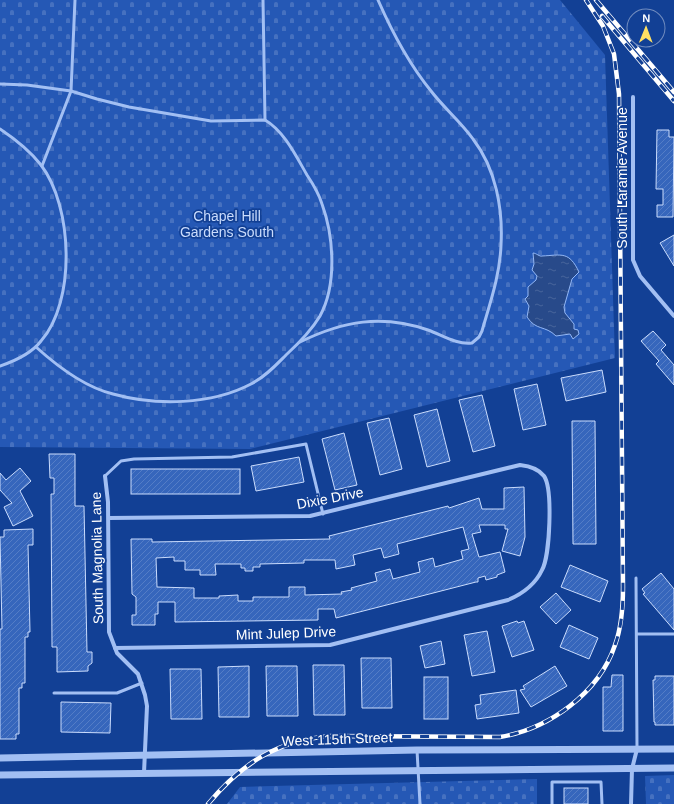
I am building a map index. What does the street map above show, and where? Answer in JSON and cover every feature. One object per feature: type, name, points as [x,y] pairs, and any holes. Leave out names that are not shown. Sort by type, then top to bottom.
[{"type":"street","name":"South Laramie Avenue","points":[[633,96],[633,260],[640,276],[674,316]]},
{"type":"street","name":"Dixie Drive","points":[[109,518],[302,517],[322,514],[514,466],[527,466],[541,472],[548,485],[548,552],[542,571],[531,586],[524,592]]},
{"type":"street","name":"South Magnolia Lane","points":[[105,476],[109,518],[108,626],[110,639],[115,648],[122,659],[138,674],[142,683],[147,706],[144,773]]},
{"type":"street","name":"Mint Julep Drive","points":[[115,648],[330,645],[508,600],[524,592]]},
{"type":"street","points":[[631,804],[632,769],[637,749]]},
{"type":"street","name":"West 115th Street","points":[[0,758],[417,750],[674,749]]},
{"type":"street","points":[[0,775],[674,768]]},
{"type":"lane","points":[[42,166],[71,91],[75,0]]},
{"type":"lane","points":[[263,0],[265,120]]},
{"type":"lane","points":[[299,343],[314,335],[343,326],[383,320],[420,327],[462,343],[472,343],[479,337],[482,331],[497,276],[502,228],[499,201],[491,173],[474,140],[432,93],[410,60],[378,0]]},
{"type":"lane","points":[[0,84],[27,85],[71,91],[129,107],[191,118],[228,122],[265,120],[273,125],[281,135],[309,178],[322,202],[328,227],[331,257],[329,288],[320,316],[299,343],[272,369],[252,384],[225,394],[179,401],[142,400],[99,390],[74,376],[36,347]]},
{"type":"lane","points":[[0,129],[26,149],[42,166],[60,208],[67,259],[64,288],[47,332],[36,347],[18,359],[0,366]]},
{"type":"lane","points":[[105,476],[121,461],[134,459],[232,457],[306,444],[322,514]]},
{"type":"lane","points":[[636,578],[637,749]]},
{"type":"lane","points":[[637,634],[674,634]]},
{"type":"lane","points":[[54,693],[117,693],[142,683]]},
{"type":"lane","points":[[417,750],[420,804]]},
{"type":"lane","points":[[552,804],[552,782],[601,782],[602,804]]},
{"type":"green space","name":"Chapel Hill Gardens South","points":[[0,0],[560,0],[605,55],[615,358],[250,449],[0,447]]},
{"type":"green space","points":[[674,775],[674,804],[646,804],[645,776]]},
{"type":"green space","points":[[537,779],[537,804],[227,804],[240,787]]},
{"type":"water","points":[[533,253],[541,256],[560,255],[568,257],[572,260],[579,272],[572,279],[564,307],[565,313],[574,324],[574,329],[578,330],[579,334],[573,339],[570,334],[556,336],[548,330],[537,326],[527,317],[529,306],[525,299],[528,296],[528,287],[536,280],[537,276],[532,270],[534,264]]},
{"type":"building","points":[[657,130],[669,130],[669,137],[674,137],[673,217],[657,217],[657,205],[663,205],[663,189],[656,189]]},
{"type":"building","points":[[674,235],[674,266],[660,243]]},
{"type":"building","points":[[653,331],[666,345],[661,350],[674,365],[674,385],[656,364],[659,361],[641,341]]},
{"type":"building","points":[[602,370],[606,392],[566,401],[561,378]]},
{"type":"building","points":[[537,384],[546,425],[523,430],[514,389]]},
{"type":"building","points":[[482,395],[495,446],[473,452],[459,400]]},
{"type":"building","points":[[437,409],[450,461],[427,467],[414,415]]},
{"type":"building","points":[[389,418],[402,469],[380,475],[367,423]]},
{"type":"building","points":[[572,421],[595,421],[596,544],[573,544]]},
{"type":"building","points":[[344,433],[357,485],[335,490],[322,439]]},
{"type":"building","points":[[49,454],[75,454],[75,506],[84,506],[87,652],[92,652],[92,663],[88,666],[88,671],[57,672],[57,647],[52,647],[51,494],[54,494],[54,478],[50,478]]},
{"type":"building","points":[[299,457],[304,482],[256,491],[251,466]]},
{"type":"building","points":[[20,468],[31,481],[20,491],[33,516],[13,526],[4,507],[12,503],[0,490],[0,473],[6,480]]},
{"type":"building","points":[[131,469],[240,469],[240,494],[131,494]]},
{"type":"building","points":[[524,487],[525,537],[520,556],[502,551],[508,529],[505,529],[505,525],[479,525],[481,532],[472,534],[479,557],[500,552],[505,572],[497,575],[497,577],[486,580],[485,576],[478,578],[478,582],[336,618],[334,609],[318,609],[318,620],[175,622],[175,602],[158,602],[158,614],[155,614],[155,625],[132,625],[132,615],[136,615],[136,597],[132,594],[131,539],[152,539],[152,542],[330,539],[329,536],[448,506],[449,508],[479,498],[482,509],[504,509],[504,488]],"holes":[[[463,527],[469,549],[461,551],[463,559],[435,567],[433,558],[418,562],[420,572],[393,579],[390,569],[375,573],[377,581],[351,588],[352,590],[341,592],[342,594],[305,595],[305,587],[289,587],[289,597],[253,597],[253,601],[238,601],[238,595],[219,596],[219,598],[194,598],[194,588],[157,587],[156,558],[174,557],[174,561],[185,561],[185,570],[200,570],[200,575],[216,575],[215,564],[241,564],[241,568],[245,568],[245,571],[253,571],[253,567],[260,567],[260,564],[304,563],[304,560],[335,560],[336,569],[355,565],[353,555],[381,548],[384,558],[399,554],[397,544]]]},
{"type":"building","points":[[33,529],[33,545],[28,545],[30,632],[28,632],[28,637],[25,637],[25,683],[22,683],[22,688],[19,688],[19,734],[16,734],[16,739],[0,739],[0,629],[2,629],[0,537],[4,537],[4,530]]},
{"type":"building","points":[[570,565],[608,581],[600,602],[561,587]]},
{"type":"building","points":[[661,573],[674,589],[674,630],[643,594],[645,593],[642,589]]},
{"type":"building","points":[[556,593],[571,610],[556,624],[540,607]]},
{"type":"building","points":[[517,621],[518,623],[524,621],[534,650],[512,657],[502,626]]},
{"type":"building","points":[[569,625],[598,638],[589,659],[560,647]]},
{"type":"building","points":[[487,631],[495,672],[472,676],[464,635]]},
{"type":"building","points":[[441,641],[445,664],[425,668],[420,646]]},
{"type":"building","points":[[361,658],[391,658],[392,708],[362,708]]},
{"type":"building","points":[[313,665],[344,665],[345,715],[314,715]]},
{"type":"building","points":[[249,666],[249,717],[219,717],[218,667]]},
{"type":"building","points":[[266,666],[297,666],[298,716],[267,716]]},
{"type":"building","points":[[555,666],[567,686],[531,707],[520,690],[525,689],[523,686]]},
{"type":"building","points":[[170,669],[201,669],[202,719],[171,719]]},
{"type":"building","points":[[612,675],[623,675],[623,731],[603,731],[603,687],[611,687]]},
{"type":"building","points":[[655,676],[674,676],[674,725],[655,725],[653,680],[655,680]]},
{"type":"building","points":[[424,677],[448,677],[448,719],[424,719]]},
{"type":"building","points":[[516,690],[519,713],[477,719],[475,705],[481,704],[480,695]]},
{"type":"building","points":[[61,702],[111,703],[110,733],[61,732]]},
{"type":"building","points":[[564,788],[588,788],[588,804],[564,804]]},
{"type":"railway","points":[[208,804],[234,777],[262,756],[278,748],[312,738],[331,736],[500,737],[518,733],[536,726],[554,717],[585,693],[597,678],[615,645],[622,616],[623,594],[619,94],[614,54],[603,26],[586,0]]},
{"type":"railway","points":[[596,0],[674,92]]},
{"type":"railway","points":[[602,16],[674,101]]}]
